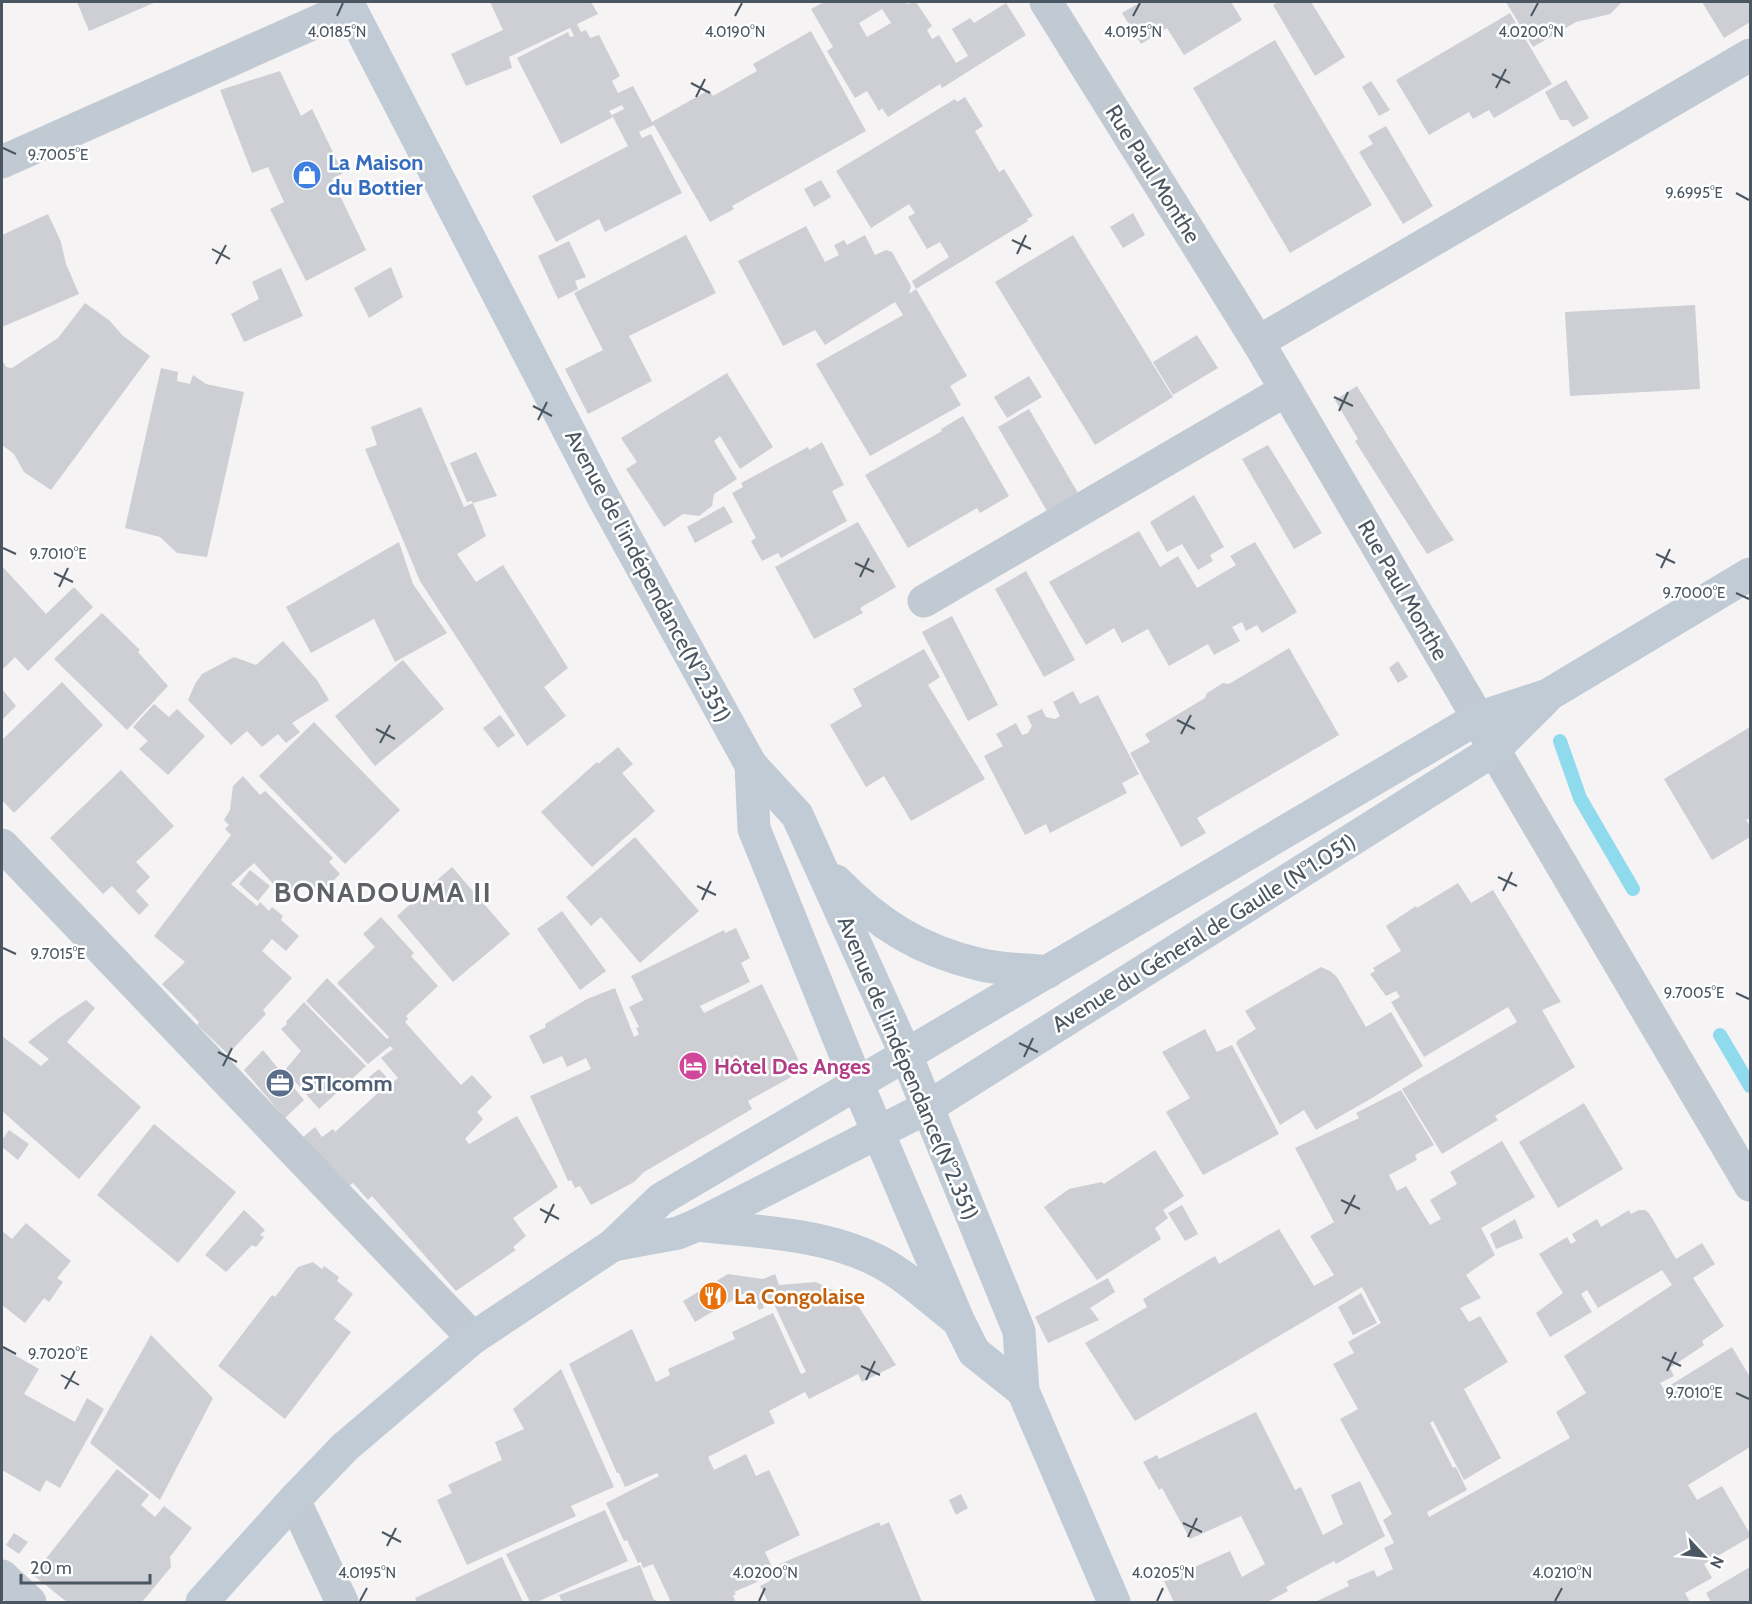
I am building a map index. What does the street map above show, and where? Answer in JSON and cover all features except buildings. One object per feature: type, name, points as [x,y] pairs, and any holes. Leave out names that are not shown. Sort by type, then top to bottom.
[{"type":"main road","name":"Avenue de l'indépendance(N°2.351)","points":[[349,4],[602,495],[751,765],[797,815],[928,1107],[1018,1331],[1023,1390],[1114,1602]]},
{"type":"main road","name":"Avenue du Géneral de Gaulle (N°1.051)","points":[[202,1602],[345,1447],[473,1338],[613,1245],[661,1199],[1478,717],[1548,695],[1750,574]]},
{"type":"main road","name":"Avenue du Géneral de Gaulle (N°1.051)","points":[[613,1245],[678,1233],[697,1225],[928,1107],[1494,750],[1548,695]]},
{"type":"main road","name":"Avenue de l'indépendance(N°2.351)","points":[[751,765],[754,829],[857,1083],[959,1322],[974,1352],[1023,1390]]},
{"type":"main road","points":[[819,863],[860,906],[886,926],[923,946],[980,965],[1048,972]]},
{"type":"main road","points":[[697,1225],[833,1244],[879,1261],[959,1322]]},
{"type":"street","name":"Rue Paul Monthe","points":[[1046,2],[1258,342],[1478,717],[1494,750],[1750,1185]]},
{"type":"street","points":[[2,162],[349,4]]},
{"type":"street","points":[[1258,342],[1750,55]]},
{"type":"street","points":[[924,601],[1286,390]]},
{"type":"street","points":[[2,845],[473,1338]]},
{"type":"street","points":[[294,1500],[342,1602]]},
{"type":"street","points":[[2,1576],[30,1602]]},
{"type":"waterway","points":[[1560,741],[1580,798],[1633,889]]},
{"type":"waterway","points":[[1720,1035],[1750,1086]]},
{"type":"place","name":"La Maison du Bottier","points":[[307,175]]},
{"type":"place","name":"Hôtel Des Anges","points":[[693,1066]]},
{"type":"place","name":"STIcomm","points":[[280,1083]]},
{"type":"place","name":"La Congolaise","points":[[713,1296]]},
{"type":"district","name":"BONADOUMA II","points":[[383,892]]}]
